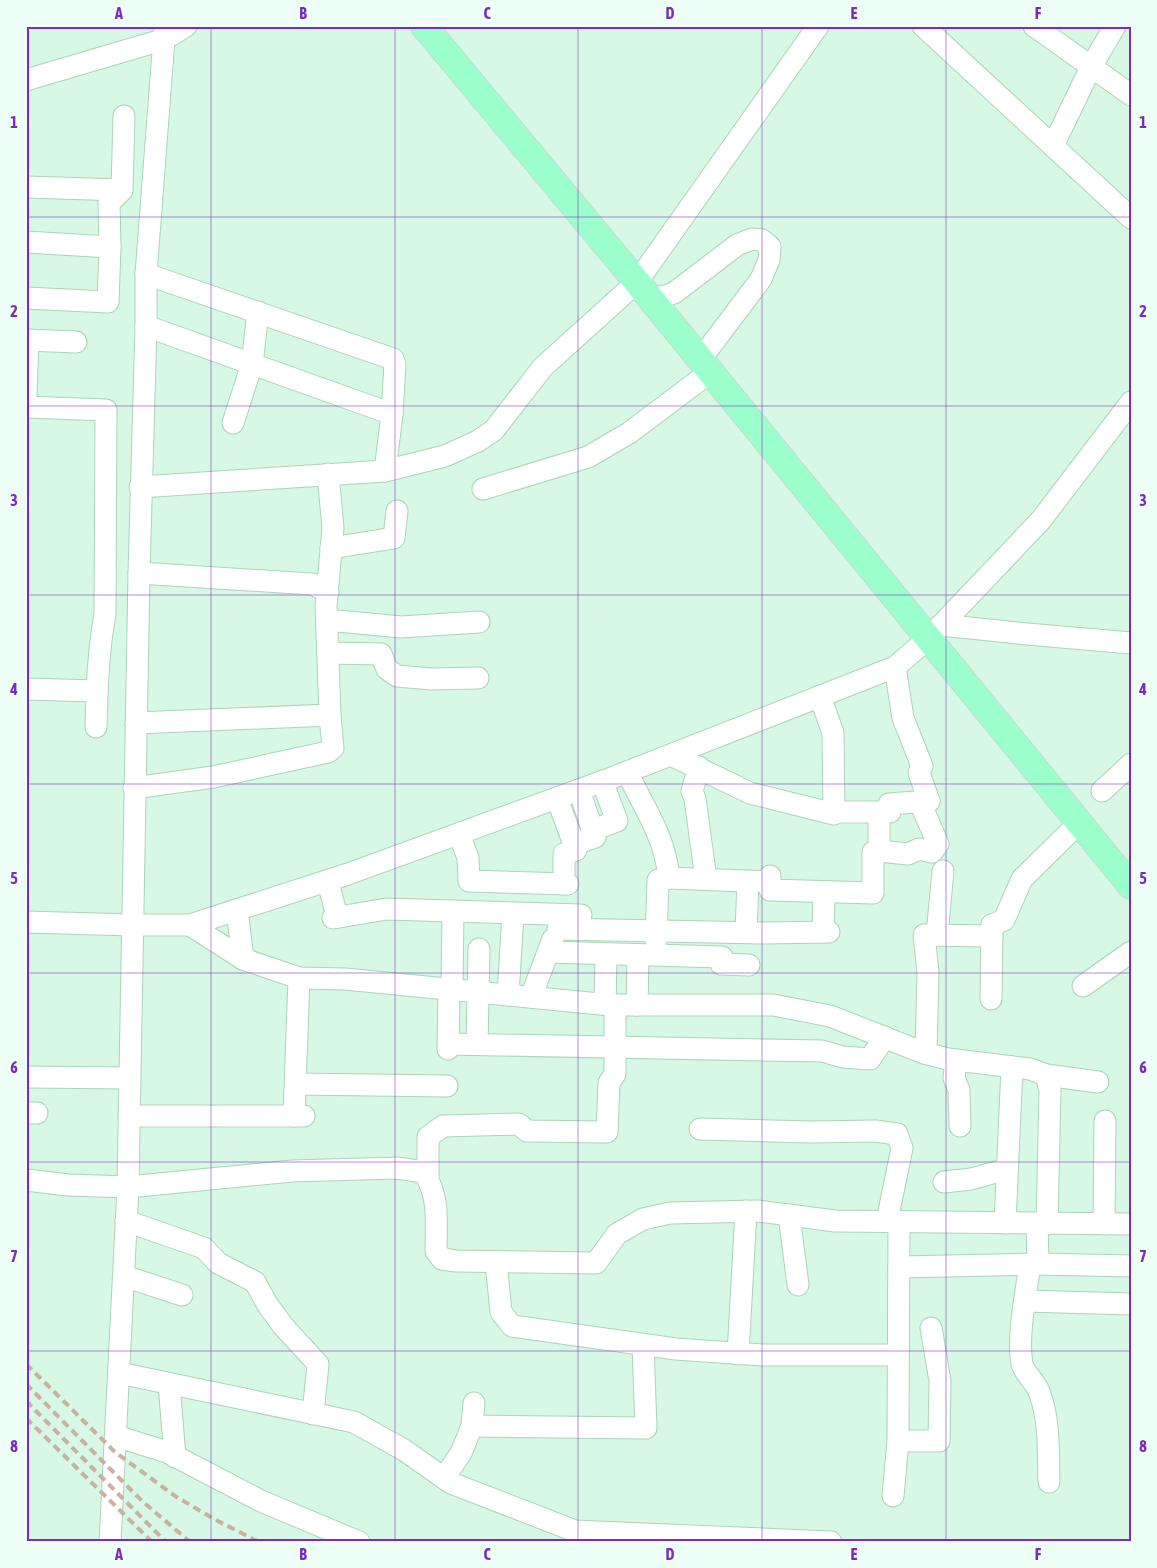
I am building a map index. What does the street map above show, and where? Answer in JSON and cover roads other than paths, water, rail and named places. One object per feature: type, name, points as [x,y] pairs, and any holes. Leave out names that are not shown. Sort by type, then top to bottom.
[{"type":"main road","points":[[424,26],[705,366],[935,632],[1079,823],[1131,886]]},
{"type":"street","points":[[26,80],[186,26]]},
{"type":"street","points":[[140,487],[385,471],[444,456],[494,430],[543,367],[644,291],[818,26]]},
{"type":"street","points":[[923,26],[1131,218]]},
{"type":"street","points":[[1034,26],[1131,95]]},
{"type":"street","points":[[1053,146],[1091,67],[1115,26]]},
{"type":"street","points":[[110,1542],[128,1187],[138,573],[146,274],[165,32]]},
{"type":"street","points":[[26,298],[108,302],[109,202],[122,190],[124,116]]},
{"type":"street","points":[[26,187],[122,190]]},
{"type":"street","points":[[483,489],[588,456],[630,433],[705,366],[761,279],[769,260],[770,247],[762,240],[752,239],[737,245],[674,293],[644,291]]},
{"type":"street","points":[[26,242],[110,247]]},
{"type":"street","points":[[146,274],[389,356],[393,359],[395,364],[392,414],[385,471]]},
{"type":"street","points":[[233,423],[252,364],[258,312]]},
{"type":"street","points":[[146,326],[392,414]]},
{"type":"street","points":[[26,397],[27,340],[76,342]]},
{"type":"street","points":[[26,922],[132,926],[190,925],[328,881],[580,790],[895,667],[935,632],[1041,520],[1131,402]]},
{"type":"street","points":[[26,407],[106,410],[105,614],[96,691],[96,728]]},
{"type":"street","points":[[134,788],[213,777],[328,752],[333,748],[326,606],[333,528],[328,474]]},
{"type":"street","points":[[331,548],[394,538],[397,511]]},
{"type":"street","points":[[138,573],[312,584],[328,592]]},
{"type":"street","points":[[327,620],[401,627],[479,622]]},
{"type":"street","points":[[935,632],[1131,643]]},
{"type":"street","points":[[328,653],[381,654],[387,669],[397,676],[478,678]]},
{"type":"street","points":[[895,667],[903,718],[922,766],[919,773],[929,801]]},
{"type":"street","points":[[26,689],[96,691]]},
{"type":"street","points":[[820,696],[833,733],[834,812]]},
{"type":"street","points":[[136,723],[330,715]]},
{"type":"street","points":[[671,755],[750,793],[834,814],[834,812],[890,812],[889,804],[929,801]]},
{"type":"street","points":[[1102,791],[1131,764]]},
{"type":"street","points":[[699,768],[692,792],[695,799],[706,880]]},
{"type":"street","points":[[627,772],[659,835],[667,860],[669,878]]},
{"type":"street","points":[[593,830],[617,821],[602,781]]},
{"type":"street","points":[[574,844],[595,837],[580,790]]},
{"type":"street","points":[[531,997],[548,952],[557,920],[564,854],[576,850],[557,798]]},
{"type":"street","points":[[637,1005],[647,955],[656,930],[658,880],[669,878],[748,881],[770,879],[770,890],[873,893],[873,852],[908,854],[919,849],[932,852],[938,844],[922,807],[929,801]]},
{"type":"street","points":[[880,812],[880,851]]},
{"type":"street","points":[[991,999],[992,925],[1004,920],[1022,880],[1079,823]]},
{"type":"street","points":[[459,834],[468,858],[469,881],[562,884]]},
{"type":"street","points":[[937,935],[942,871]]},
{"type":"street","points":[[328,881],[335,917],[388,909],[513,914],[656,930],[746,932],[826,932],[824,892]]},
{"type":"street","points":[[473,881],[463,912],[451,989],[448,1046],[477,1044],[822,1051],[843,1057],[870,1059],[885,1037]]},
{"type":"street","points":[[746,932],[748,881]]},
{"type":"street","points":[[238,910],[243,959]]},
{"type":"street","points":[[508,995],[513,914]]},
{"type":"street","points":[[557,920],[580,915]]},
{"type":"street","points":[[190,925],[243,959],[300,978],[345,979],[610,1004],[773,1005],[830,1016],[926,1054],[956,1060],[1012,1066],[1046,1074],[1098,1082]]},
{"type":"street","points":[[690,956],[691,930]]},
{"type":"street","points":[[926,1054],[928,972],[924,935],[992,936]]},
{"type":"street","points":[[477,1044],[479,949]]},
{"type":"street","points":[[548,952],[722,957],[721,964],[749,964]]},
{"type":"street","points":[[1084,986],[1131,952]]},
{"type":"street","points":[[428,1178],[428,1137],[443,1126],[519,1124],[527,1131],[607,1132],[609,1083],[615,1074],[615,1046],[606,955]]},
{"type":"street","points":[[129,1116],[299,1116],[296,1084],[300,978]]},
{"type":"street","points":[[956,1060],[954,1078],[959,1090],[960,1126]]},
{"type":"street","points":[[1005,1223],[1012,1066]]},
{"type":"street","points":[[1046,1074],[1051,1106],[1042,1224],[1022,1322],[1022,1366],[1040,1392],[1047,1428],[1048,1482]]},
{"type":"street","points":[[26,1077],[130,1078]]},
{"type":"street","points":[[296,1084],[447,1086]]},
{"type":"street","points":[[1104,1224],[1105,1121]]},
{"type":"street","points":[[700,1129],[810,1132],[875,1131],[897,1134],[902,1148],[893,1221],[899,1267],[898,1441],[893,1496]]},
{"type":"street","points":[[26,1180],[68,1185],[128,1187],[292,1171],[397,1168],[424,1172],[432,1185],[437,1205],[436,1252],[442,1259],[456,1261],[596,1263],[618,1234],[643,1220],[670,1213],[758,1211],[836,1221],[1131,1224]]},
{"type":"street","points":[[944,1182],[971,1180],[1007,1169]]},
{"type":"street","points":[[738,1354],[746,1211]]},
{"type":"street","points":[[789,1215],[798,1285]]},
{"type":"street","points":[[126,1221],[204,1248],[218,1263],[255,1282],[267,1304],[283,1326],[318,1364],[312,1414]]},
{"type":"street","points":[[496,1262],[501,1312],[512,1326],[643,1345],[762,1356],[898,1355]]},
{"type":"street","points":[[899,1267],[1034,1264],[1131,1266]]},
{"type":"street","points":[[124,1276],[182,1295]]},
{"type":"street","points":[[1025,1301],[1131,1304]]},
{"type":"street","points":[[898,1441],[939,1440],[940,1381],[930,1328]]},
{"type":"street","points":[[472,1426],[646,1428],[643,1345]]},
{"type":"street","points":[[119,1373],[354,1422],[404,1450],[450,1483],[575,1531],[831,1542]]},
{"type":"street","points":[[169,1384],[175,1457]]},
{"type":"street","points":[[444,1478],[462,1453],[472,1426],[474,1403]]},
{"type":"street","points":[[116,1436],[167,1452],[261,1501],[359,1542]]},
{"type":"railway","points":[[26,1364],[115,1452],[175,1496],[259,1542]]},
{"type":"railway","points":[[26,1384],[142,1501],[190,1542]]},
{"type":"railway","points":[[26,1401],[166,1542]]},
{"type":"railway","points":[[26,1418],[152,1542]]}]
